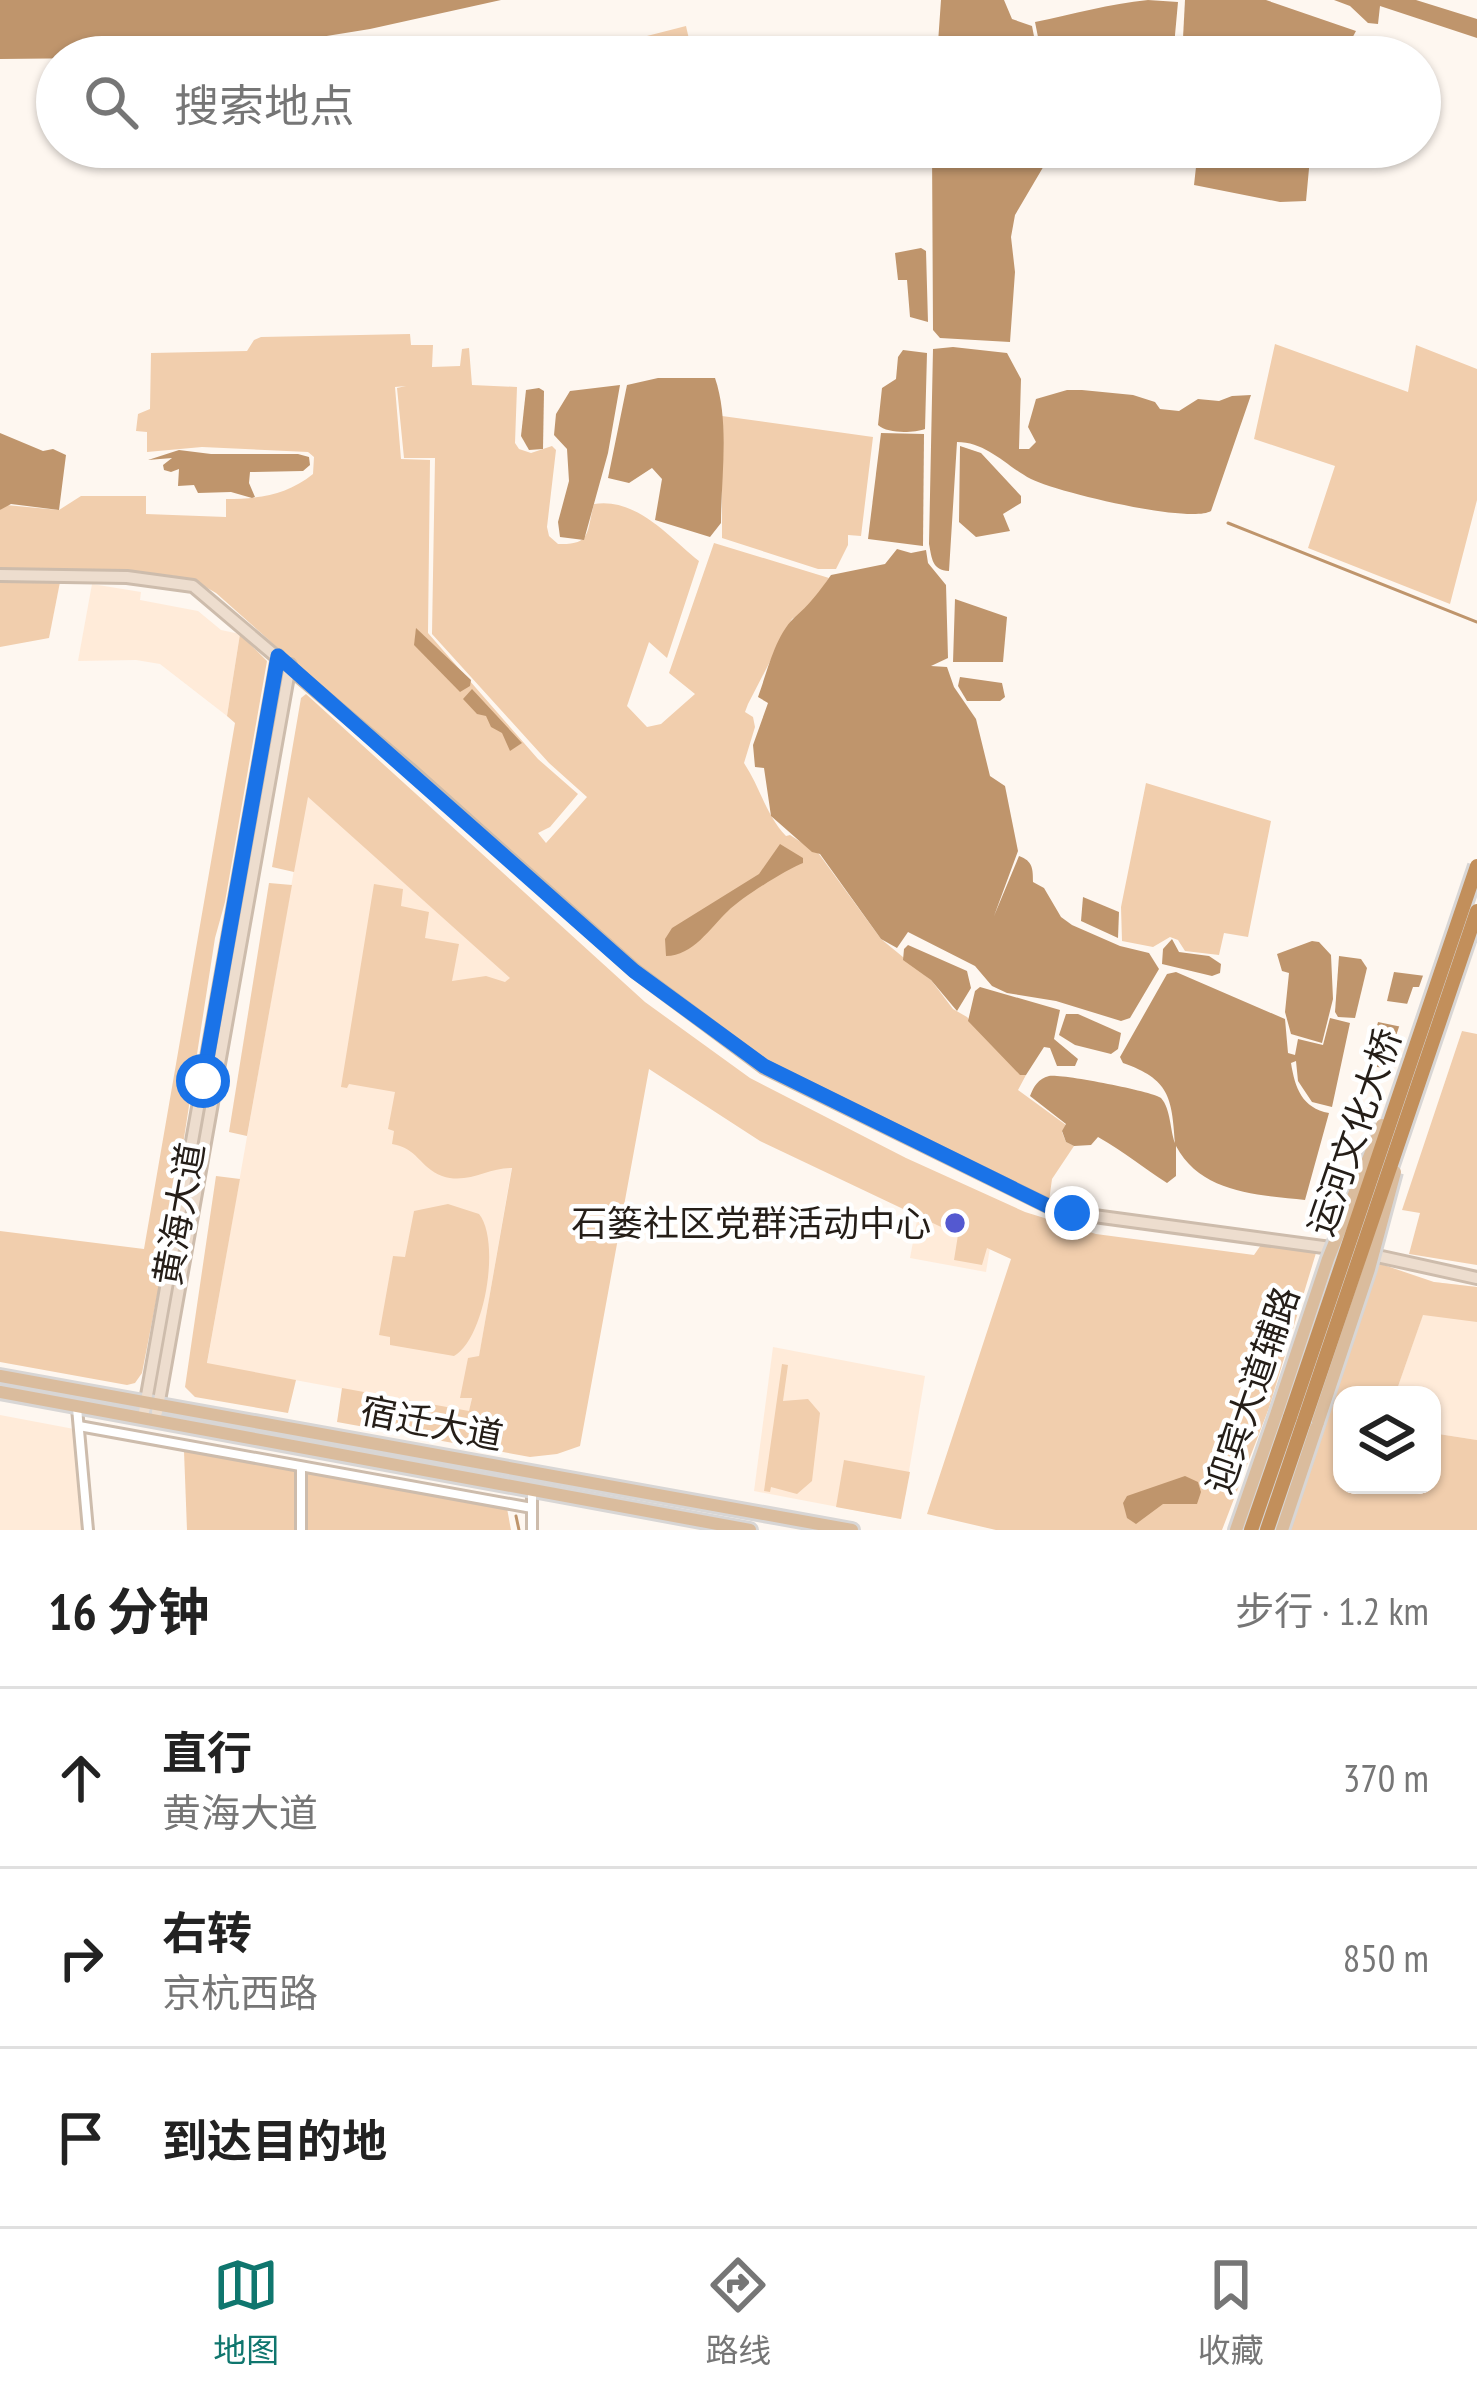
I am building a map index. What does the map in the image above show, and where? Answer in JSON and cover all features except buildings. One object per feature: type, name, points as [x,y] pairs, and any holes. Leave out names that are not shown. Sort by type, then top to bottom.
[{"type":"highway","name":"运河文化大桥","points":[[1297,1418],[1438,1001],[1477,866]]},
{"type":"highway","name":"运河文化大桥","points":[[1438,1001],[1477,911]]},
{"type":"highway","points":[[1251,1530],[1297,1418]]},
{"type":"highway","points":[[1267,1530],[1297,1418]]},
{"type":"main road","points":[[0,575],[179,581],[212,598],[634,971],[764,1066],[1050,1207],[1388,1257],[1477,1278]]},
{"type":"main road","name":"黄海大道","points":[[149,1420],[278,656]]},
{"type":"main road","name":"黄海大道","points":[[152,1402],[290,665]]},
{"type":"main road","name":"迎宾大道辅路","points":[[1236,1530],[1370,1269],[1392,1182],[1444,1024],[1438,1001]]},
{"type":"main road","name":"宿迁大道","points":[[0,1376],[852,1530]]},
{"type":"main road","name":"宿迁大道","points":[[0,1392],[750,1530]]},
{"type":"main road","name":"迎宾大道辅路","points":[[1282,1530],[1297,1418]]},
{"type":"street","points":[[77,1406],[88,1530]]},
{"type":"street","points":[[79,1426],[532,1508]]},
{"type":"street","points":[[301,1530],[302,1467]]},
{"type":"street","points":[[532,1489],[532,1530]]},
{"type":"shaded area","points":[[0,0],[501,0],[327,36],[36,36],[36,59],[0,59]]},
{"type":"shaded area","points":[[941,0],[1004,0],[1012,19],[1032,26],[1034,36],[938,36]]},
{"type":"shaded area","points":[[1148,0],[1178,2],[1175,36],[1038,36],[1035,22]]},
{"type":"shaded area","points":[[1185,0],[1266,0],[1356,31],[1353,36],[1183,36]]},
{"type":"shaded area","points":[[1334,0],[1416,0],[1477,19],[1477,38],[1380,6],[1378,24],[1368,23],[1350,6]]},
{"type":"shaded area","points":[[686,26],[688,36],[647,36]]},
{"type":"shaded area","points":[[932,168],[1043,168],[1015,215],[1010,342],[940,338],[933,330]]},
{"type":"shaded area","points":[[1196,168],[1309,168],[1306,201],[1280,202],[1194,185]]},
{"type":"shaded area","points":[[926,251],[928,322],[910,317],[907,280],[898,280],[895,253]]},
{"type":"shaded area","points":[[410,334],[411,345],[433,345],[432,367],[460,366],[462,349],[469,348],[472,385],[517,387],[515,443],[519,449],[531,453],[552,446],[556,450],[549,536],[558,544],[577,542],[588,530],[594,504],[609,503],[651,521],[699,561],[667,658],[649,642],[627,706],[647,727],[661,724],[695,694],[669,673],[714,543],[829,578],[807,611],[792,619],[748,704],[745,712],[753,717],[755,727],[744,763],[786,836],[819,854],[881,939],[931,980],[953,1009],[1026,1075],[1018,1090],[1066,1125],[1062,1132],[1074,1146],[1052,1179],[1049,1201],[771,1067],[627,959],[216,593],[170,575],[0,572],[0,510],[6,505],[59,510],[81,496],[146,496],[146,514],[226,517],[226,499],[272,494],[313,474],[314,457],[308,452],[202,447],[147,452],[147,432],[136,431],[138,414],[150,409],[151,353],[247,351],[261,337]],"holes":[[[406,386],[397,388],[404,458],[435,458],[432,634],[549,763],[587,797],[546,843],[538,833],[550,827],[578,794],[538,759],[428,633],[430,460],[401,459],[395,387]]]},
{"type":"shaded area","points":[[1275,344],[1408,392],[1416,345],[1477,369],[1477,500],[1450,604],[1308,548],[1335,466],[1254,439]]},
{"type":"shaded area","points":[[933,349],[1007,353],[1021,379],[1019,449],[1029,449],[1036,442],[1028,427],[1036,399],[1067,390],[1133,395],[1155,402],[1160,409],[1179,411],[1198,399],[1251,395],[1211,511],[1151,510],[1067,491],[1031,479],[978,446],[957,442],[949,571],[939,568],[929,544]]},
{"type":"shaded area","points":[[903,350],[927,353],[925,429],[907,432],[878,425],[882,388],[896,379]]},
{"type":"shaded area","points":[[658,378],[715,378],[722,413],[723,469],[721,523],[710,537],[655,520],[662,479],[652,468],[629,483],[608,478],[627,385]]},
{"type":"shaded area","points":[[620,385],[608,453],[584,540],[560,537],[558,522],[569,481],[567,449],[554,435],[556,414],[570,391]]},
{"type":"shaded area","points":[[526,390],[544,391],[543,449],[529,450],[521,436]]},
{"type":"shaded area","points":[[722,416],[873,437],[861,536],[848,535],[836,569],[818,569],[722,538]]},
{"type":"shaded area","points":[[0,433],[66,455],[59,510],[11,504],[0,510]]},
{"type":"shaded area","points":[[881,433],[924,434],[923,546],[868,539]]},
{"type":"shaded area","points":[[960,446],[981,453],[1021,496],[1021,503],[1003,514],[1010,531],[976,537],[959,522]]},
{"type":"shaded area","points":[[179,450],[298,454],[309,457],[310,465],[303,471],[250,472],[252,498],[231,492],[198,493],[194,485],[178,486],[179,469],[164,470],[163,465],[172,458],[148,460]]},
{"type":"shaded area","points":[[897,549],[926,550],[928,563],[946,585],[948,658],[931,666],[947,667],[954,687],[976,719],[990,776],[1005,786],[1018,851],[994,916],[1019,856],[1024,858],[1031,866],[1033,882],[1044,888],[1061,917],[1120,946],[1149,953],[1159,969],[1130,1018],[1121,1021],[1056,1001],[1007,993],[992,986],[975,966],[908,932],[897,948],[881,939],[820,854],[771,816],[764,768],[755,767],[753,745],[768,703],[758,697],[777,645],[787,626],[831,575],[885,564]]},
{"type":"shaded area","points":[[60,582],[49,638],[0,647],[0,583]]},
{"type":"shaded area","points":[[92,584],[141,592],[140,600],[198,611],[221,630],[240,634],[227,716],[160,664],[78,661]]},
{"type":"shaded area","points":[[955,599],[1007,617],[1003,662],[953,662]]},
{"type":"shaded area","points":[[416,628],[471,680],[470,686],[460,692],[414,645]]},
{"type":"shaded area","points":[[240,634],[267,661],[142,1373],[127,1385],[0,1362],[0,1231],[144,1249],[235,723],[227,716]]},
{"type":"shaded area","points":[[960,677],[1002,683],[1005,697],[967,701],[958,686]]},
{"type":"shaded area","points":[[472,689],[522,743],[510,751],[502,733],[463,699]]},
{"type":"shaded area","points":[[306,694],[645,1002],[750,1078],[1025,1212],[1096,1234],[1254,1255],[1263,1242],[1316,1253],[1269,1408],[1222,1530],[996,1530],[927,1514],[1011,1259],[987,1248],[982,1265],[954,1260],[958,1235],[760,1141],[649,1069],[580,1446],[530,1457],[337,1422],[342,1388],[469,1411],[472,1398],[460,1398],[468,1358],[479,1356],[512,1168],[461,1178],[442,1176],[408,1149],[392,1144],[394,1131],[388,1129],[395,1092],[349,1084],[341,1087],[374,884],[403,889],[401,906],[429,912],[425,938],[459,944],[452,981],[486,976],[505,982],[510,978],[308,797],[294,872],[272,867],[301,698]]},
{"type":"shaded area","points":[[1146,783],[1271,821],[1248,937],[1224,933],[1219,955],[1185,951],[1170,937],[1153,947],[1122,941],[1121,907]]},
{"type":"shaded area","points":[[307,796],[540,1004],[479,1357],[462,1398],[472,1398],[469,1412],[207,1364]]},
{"type":"shaded area","points":[[780,844],[803,858],[803,863],[743,899],[693,946],[666,956],[665,939],[672,928],[759,874]]},
{"type":"shaded area","points":[[269,883],[292,885],[247,1136],[229,1132]]},
{"type":"shaded area","points":[[1083,897],[1119,912],[1118,938],[1081,921]]},
{"type":"shaded area","points":[[1172,939],[1179,952],[1209,956],[1221,964],[1220,973],[1212,976],[1162,964],[1163,949]]},
{"type":"shaded area","points":[[1312,941],[1331,955],[1333,999],[1322,1043],[1291,1034],[1285,1012],[1289,973],[1282,971],[1277,954]]},
{"type":"shaded area","points":[[908,945],[967,971],[971,988],[957,1011],[931,980],[903,960]]},
{"type":"shaded area","points":[[1339,956],[1361,959],[1367,968],[1355,1018],[1338,1017],[1335,1012]]},
{"type":"shaded area","points":[[1176,972],[1285,1019],[1288,1053],[1295,1055],[1298,1039],[1323,1045],[1330,1018],[1350,1023],[1332,1107],[1312,1102],[1298,1081],[1296,1061],[1291,1063],[1301,1096],[1312,1107],[1329,1113],[1305,1200],[1250,1193],[1215,1182],[1187,1162],[1176,1146],[1176,1176],[1167,1183],[1098,1137],[1091,1145],[1066,1142],[1062,1131],[1066,1124],[1030,1096],[1039,1081],[1049,1076],[1155,1095],[1167,1108],[1175,1143],[1165,1092],[1120,1057],[1167,974]]},
{"type":"shaded area","points":[[1394,972],[1449,979],[1444,1009],[1387,1001]]},
{"type":"shaded area","points":[[980,987],[1060,1010],[1054,1039],[1078,1059],[1075,1066],[1057,1066],[1050,1048],[1044,1047],[1026,1075],[1020,1075],[968,1021]]},
{"type":"shaded area","points":[[1066,1014],[1078,1014],[1121,1033],[1118,1049],[1111,1054],[1075,1045],[1059,1035]]},
{"type":"shaded area","points":[[1378,1022],[1431,1033],[1389,1069],[1366,1065]]},
{"type":"shaded area","points":[[1462,1031],[1477,1034],[1477,1265],[1409,1254],[1420,1213],[1402,1210]]},
{"type":"shaded area","points":[[216,1176],[240,1179],[207,1363],[296,1380],[288,1413],[195,1397],[185,1387]]},
{"type":"shaded area","points":[[448,1204],[479,1214],[486,1227],[489,1266],[474,1330],[454,1356],[390,1345],[390,1337],[379,1335],[393,1256],[405,1257],[414,1211]]},
{"type":"shaded area","points":[[919,1210],[994,1224],[986,1272],[910,1258]]},
{"type":"shaded area","points":[[1372,1261],[1434,1282],[1477,1287],[1477,1322],[1423,1315],[1398,1386],[1333,1386],[1333,1494],[1441,1494],[1441,1434],[1477,1440],[1477,1530],[1280,1530]]},
{"type":"shaded area","points":[[1434,1282],[1477,1287],[1477,1440],[1441,1434],[1441,1386],[1398,1386]]},
{"type":"shaded area","points":[[773,1347],[925,1376],[901,1519],[754,1491]]},
{"type":"shaded area","points":[[782,1364],[788,1365],[783,1401],[808,1399],[820,1413],[812,1481],[797,1494],[771,1487],[770,1492],[764,1491]]},
{"type":"shaded area","points":[[0,1415],[74,1429],[83,1530],[0,1530]]},
{"type":"shaded area","points":[[184,1451],[506,1503],[511,1530],[187,1530]]},
{"type":"shaded area","points":[[844,1460],[910,1472],[901,1519],[836,1507]]},
{"type":"shaded area","points":[[1185,1476],[1198,1482],[1197,1504],[1163,1504],[1136,1524],[1127,1518],[1123,1503],[1127,1496]]},
{"type":"pier","points":[[1425,970],[1450,973],[1444,1015],[1405,1010]]},
{"type":"pier","points":[[1401,1021],[1432,1027],[1412,1083],[1383,1074]]},
{"type":"waterway","points":[[1228,523],[1477,622]]},
{"type":"waterway","points":[[516,1516],[519,1530]]},
{"type":"place","name":"石篓社区党群活动中心","points":[[955,1223]]},
{"type":"route","points":[[203,1081],[278,656],[634,971],[764,1066],[1050,1207],[1072,1213]]}]
